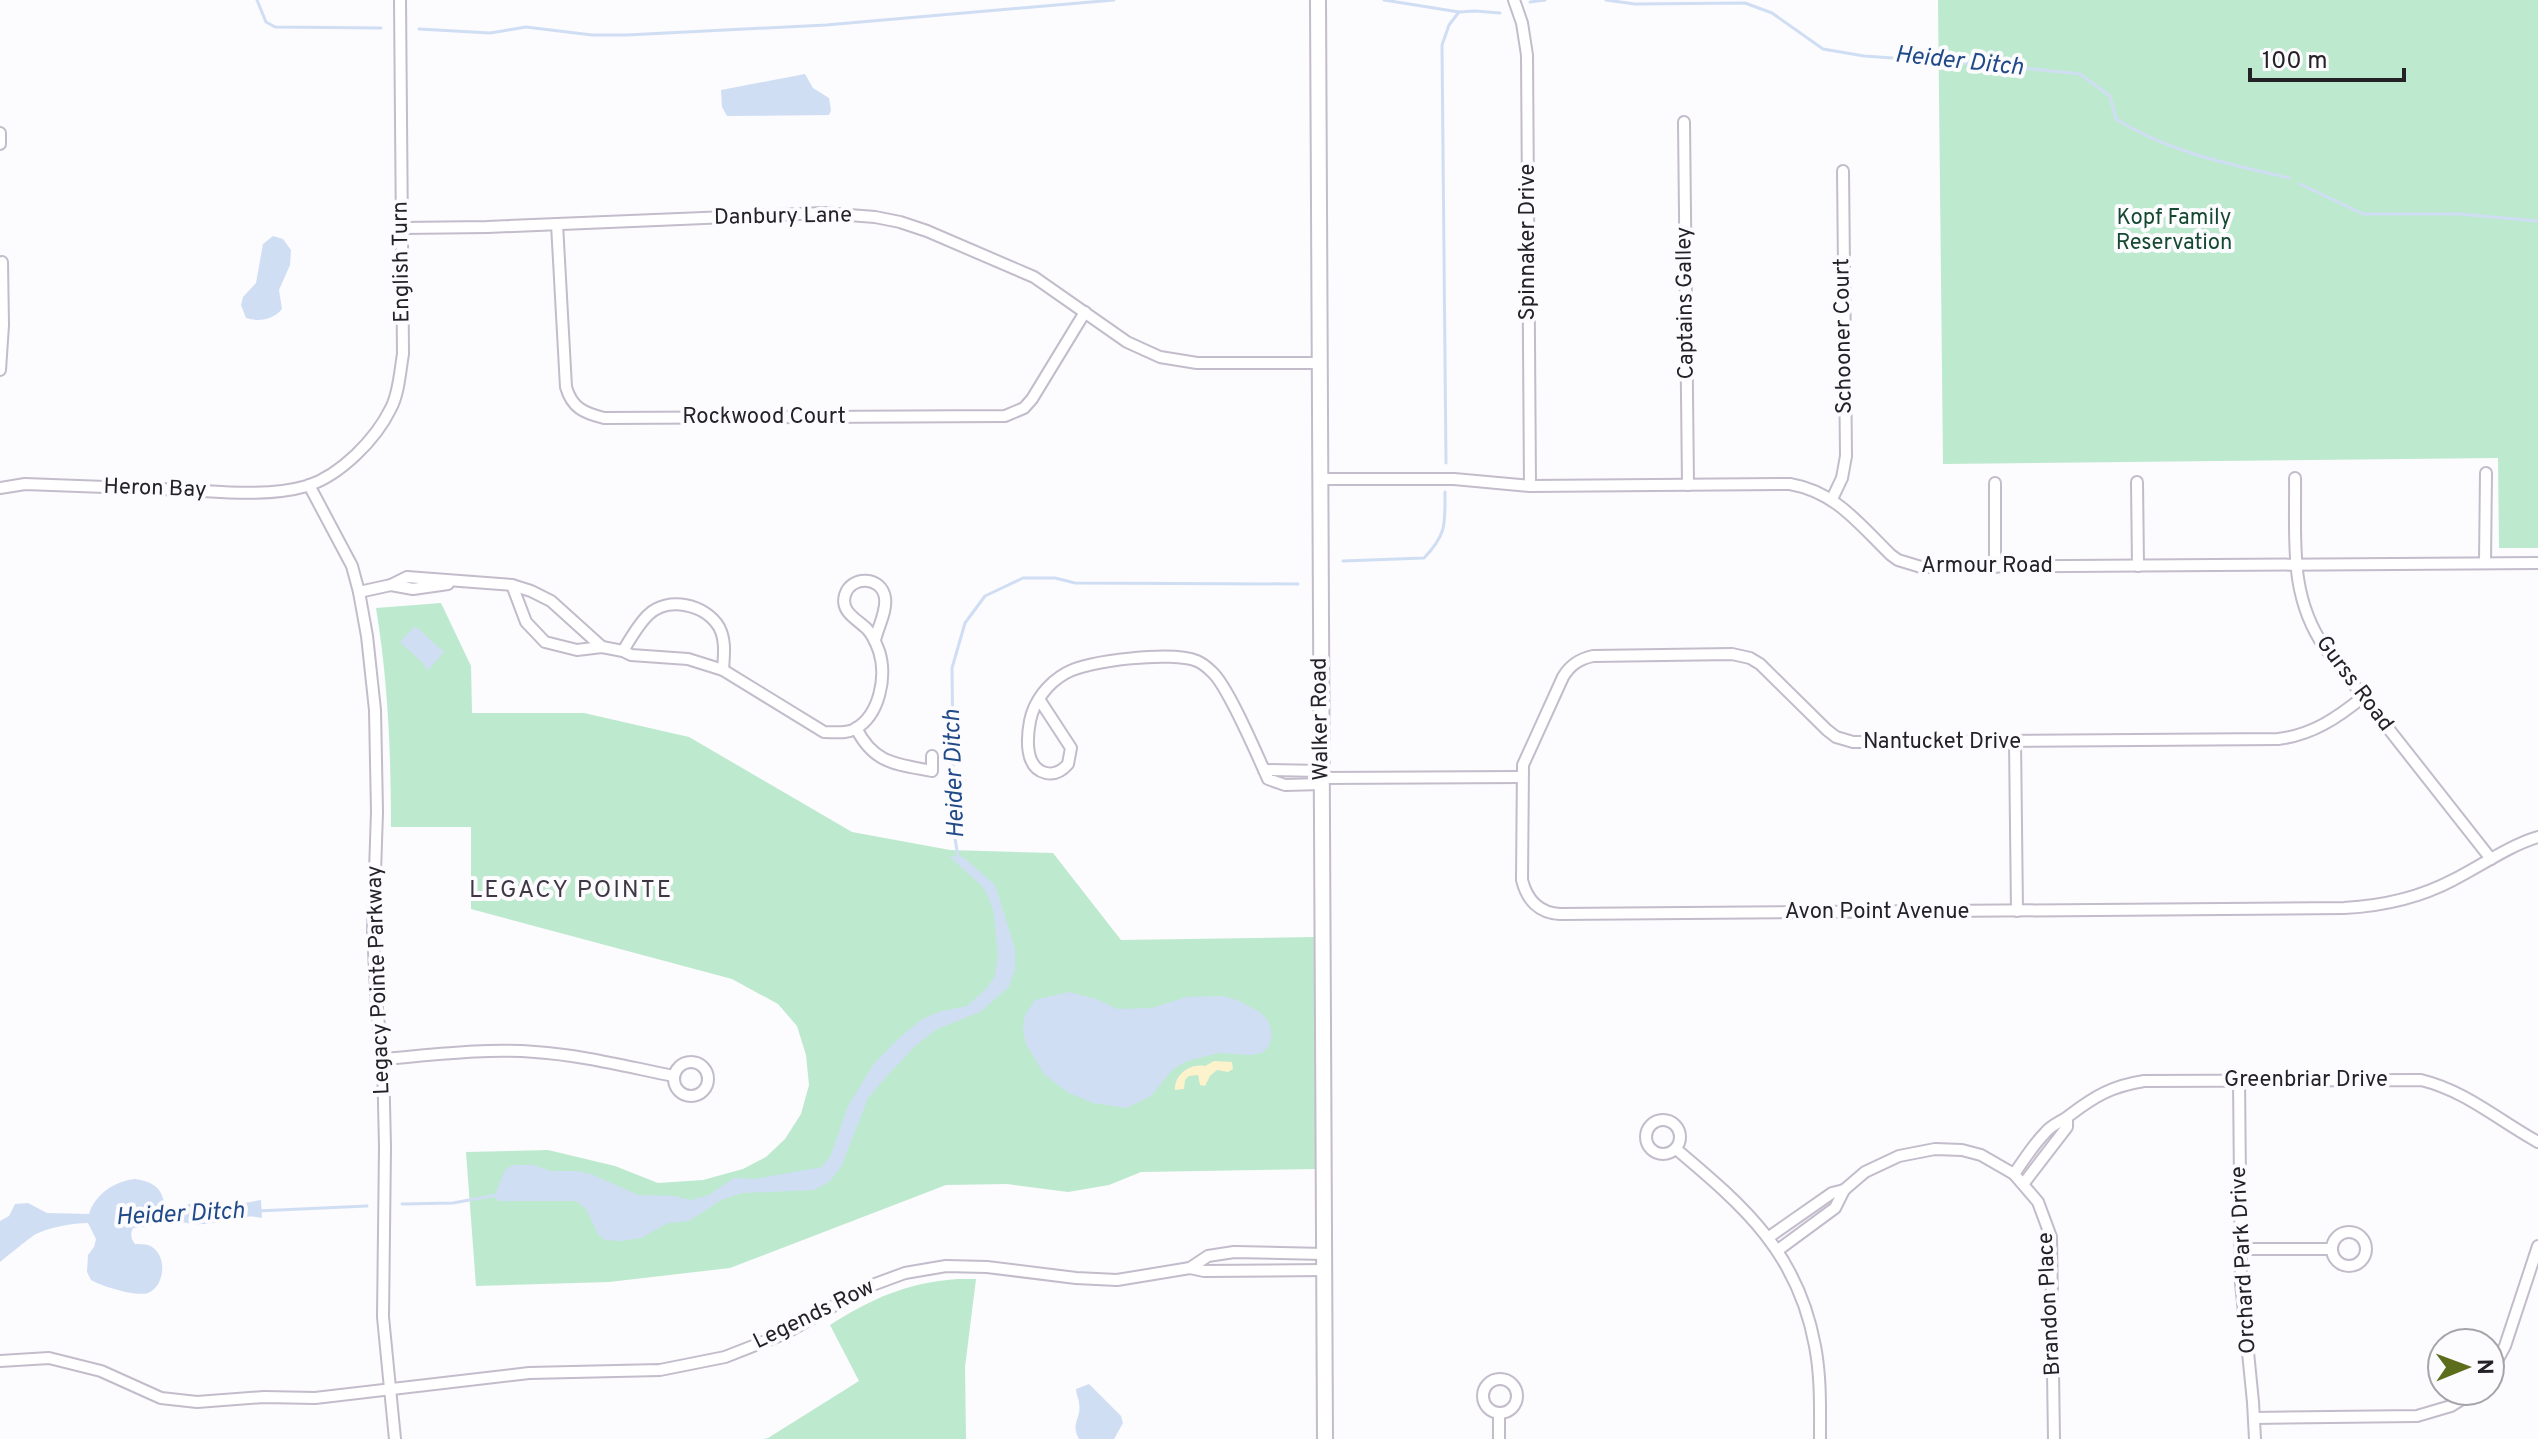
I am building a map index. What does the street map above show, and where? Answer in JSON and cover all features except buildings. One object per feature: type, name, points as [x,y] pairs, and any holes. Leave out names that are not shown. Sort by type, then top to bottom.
[{"type":"street","name":"English Turn","points":[[309,485],[349,461],[369,443],[393,406],[403,354],[400,0]]},
{"type":"street","name":"Walker Road","points":[[1318,0],[1325,1439]]},
{"type":"street","name":"Spinnaker Drive","points":[[1514,0],[1522,23],[1527,55],[1530,486]]},
{"type":"street","name":"Captains Galley","points":[[1684,122],[1688,485]]},
{"type":"street","points":[[0,133],[0,144]]},
{"type":"street","name":"Schooner Court","points":[[1832,499],[1842,478],[1846,456],[1843,171]]},
{"type":"street","name":"Danbury Lane","points":[[402,228],[823,213],[875,217],[927,231],[1034,277],[1127,342],[1149,353],[1197,363],[1320,363]]},
{"type":"street","name":"Rockwood Court","points":[[557,224],[566,387],[574,405],[581,411],[604,418],[1005,416],[1024,408],[1032,399],[1085,312]]},
{"type":"street","points":[[0,370],[2,262]]},
{"type":"street","points":[[2485,563],[2486,473]]},
{"type":"street","name":"Gurss Road","points":[[2295,478],[2299,592],[2309,624],[2491,859]]},
{"type":"street","name":"Armour Road","points":[[1320,479],[1454,479],[1530,486],[1790,484],[1812,489],[1832,499],[1898,560],[1921,567],[2538,563]]},
{"type":"street","points":[[2137,482],[2138,566]]},
{"type":"street","points":[[1995,483],[1995,567]]},
{"type":"street","name":"Heron Bay","points":[[0,488],[25,484],[249,493],[290,490],[309,485]]},
{"type":"street","name":"Legacy Pointe Parkway","points":[[309,485],[352,566],[367,636],[375,710],[377,812],[373,932],[383,1059],[382,1281],[395,1439]]},
{"type":"street","points":[[512,585],[526,622],[545,642],[577,650],[602,647],[631,655],[688,659],[723,670],[824,732],[856,728],[871,715],[879,698],[881,655],[869,631],[850,616],[844,605],[846,593],[859,581],[877,584],[884,594],[885,606],[875,640]]},
{"type":"street","points":[[359,592],[391,585],[413,589],[456,582],[512,585],[551,601],[602,647]]},
{"type":"street","points":[[623,651],[647,615],[657,608],[688,606],[698,608],[718,627],[725,644],[723,670]]},
{"type":"street","name":"Nantucket Drive","points":[[1522,777],[1526,758],[1563,677],[1575,662],[1593,656],[1732,654],[1750,658],[1760,664],[1827,730],[1846,741],[2278,739],[2319,728],[2363,697]]},
{"type":"street","points":[[1039,699],[1071,748],[1068,764],[1053,773],[1037,769],[1029,751],[1028,735],[1031,715],[1039,699],[1048,686],[1079,667],[1156,657],[1181,657],[1198,661],[1214,673],[1264,770],[1322,778],[1522,777]]},
{"type":"street","points":[[856,728],[873,754],[891,763],[932,771],[932,756]]},
{"type":"street","points":[[2015,741],[2017,911]]},
{"type":"street","name":"Avon Point Avenue","points":[[1522,777],[1524,890],[1536,906],[1553,914],[2364,907],[2425,893],[2538,837]]},
{"type":"street","points":[[383,1059],[492,1051],[534,1052],[674,1076]]},
{"type":"street","name":"Orchard Park Drive","points":[[2239,1080],[2242,1307],[2255,1439]]},
{"type":"street","name":"Greenbriar Drive","points":[[2014,1174],[2045,1133],[2059,1120],[2067,1118],[2092,1098],[2133,1083],[2421,1080],[2460,1093],[2538,1142]]},
{"type":"street","name":"Greenbriar Drive","points":[[2024,1183],[2067,1127],[2067,1118]]},
{"type":"street","points":[[1676,1149],[1740,1204],[1778,1250],[1803,1301],[1815,1347],[1819,1370],[1820,1439]]},
{"type":"street","name":"Brandon Place","points":[[1778,1250],[1835,1208],[1844,1190],[1865,1172],[1887,1160],[1935,1149],[1962,1150],[1981,1155],[2014,1174],[2038,1202],[2051,1237],[2054,1439]]},
{"type":"street","name":"Brandon Place","points":[[1769,1237],[1832,1193],[1844,1190]]},
{"type":"street","points":[[2506,1343],[2538,1246]]},
{"type":"street","points":[[2241,1249],[2332,1249]]},
{"type":"street","name":"Legends Row","points":[[1190,1268],[1208,1256],[1234,1252],[1324,1254]]},
{"type":"street","name":"Legends Row","points":[[0,1361],[49,1358],[101,1371],[161,1398],[197,1402],[264,1397],[315,1398],[529,1373],[660,1370],[725,1357],[786,1333],[867,1287],[905,1273],[946,1266],[1117,1280],[1190,1268],[1204,1271],[1325,1270]]},
{"type":"street","points":[[2254,1418],[2417,1416],[2448,1407]]},
{"type":"street","points":[[1499,1413],[1499,1439]]},
{"type":"green space","name":"Kopf Family Reservation","points":[[1938,0],[2538,0],[2538,548],[2499,548],[2498,458],[1943,464]]},
{"type":"green space","points":[[441,603],[471,666],[472,713],[584,713],[689,737],[852,832],[950,850],[1053,853],[1121,940],[1315,937],[1317,1169],[1141,1172],[1109,1185],[1068,1192],[1007,1184],[946,1185],[730,1268],[609,1282],[476,1286],[466,1152],[548,1150],[615,1166],[658,1183],[703,1180],[743,1169],[766,1157],[785,1139],[801,1114],[809,1085],[806,1055],[797,1026],[778,1004],[732,979],[471,909],[471,827],[391,827],[388,717],[376,608]]},
{"type":"green space","points":[[957,1279],[976,1279],[965,1367],[966,1439],[763,1439],[859,1381],[830,1325],[890,1293]]},
{"type":"sand","points":[[1214,1061],[1232,1062],[1233,1069],[1228,1072],[1217,1070],[1205,1086],[1200,1085],[1198,1075],[1189,1076],[1184,1089],[1175,1090],[1177,1080],[1184,1071]]},
{"type":"water","points":[[805,74],[813,88],[829,98],[829,115],[727,116],[722,107],[721,90]]},
{"type":"water","points":[[273,236],[283,239],[291,250],[290,265],[279,290],[282,309],[266,319],[246,318],[241,305],[243,297],[256,283],[263,244]]},
{"type":"water","points":[[415,626],[444,652],[428,670],[400,642]]},
{"type":"water","points":[[949,856],[963,857],[995,885],[1015,949],[1015,969],[1009,987],[980,1012],[937,1029],[915,1046],[887,1076],[868,1098],[841,1167],[829,1182],[814,1190],[742,1193],[721,1200],[689,1221],[668,1223],[641,1238],[621,1241],[605,1240],[598,1234],[586,1209],[576,1201],[499,1201],[494,1197],[505,1170],[513,1165],[576,1171],[591,1174],[638,1195],[691,1200],[709,1195],[734,1178],[755,1179],[822,1167],[831,1155],[848,1106],[873,1065],[921,1020],[938,1012],[967,1006],[995,976],[998,956],[994,913],[989,899],[984,888]]},
{"type":"water","points":[[1069,992],[1099,1000],[1117,1009],[1152,1008],[1187,997],[1223,996],[1260,1012],[1269,1022],[1272,1036],[1269,1046],[1262,1053],[1219,1053],[1187,1061],[1173,1069],[1151,1096],[1126,1108],[1093,1103],[1067,1092],[1044,1074],[1026,1044],[1023,1030],[1025,1015],[1035,1000]]},
{"type":"water","points":[[135,1179],[158,1188],[165,1211],[189,1204],[261,1200],[262,1218],[247,1217],[199,1224],[165,1219],[163,1224],[133,1228],[131,1236],[135,1244],[148,1245],[162,1261],[158,1284],[143,1294],[110,1288],[91,1280],[87,1272],[88,1255],[96,1239],[88,1223],[62,1226],[36,1234],[0,1262],[0,1221],[9,1216],[15,1204],[28,1203],[47,1213],[89,1214],[96,1200],[107,1190],[120,1182]]},
{"type":"water","points":[[1089,1384],[1121,1416],[1123,1423],[1114,1439],[1079,1439],[1076,1389]]},
{"type":"waterway","points":[[257,0],[266,22],[275,27],[381,28]]},
{"type":"waterway","points":[[419,29],[490,33],[526,27],[592,35],[627,35],[826,25],[1114,0]]},
{"type":"waterway","points":[[1384,0],[1459,12]]},
{"type":"waterway","name":"Heider Ditch","points":[[1530,2],[1545,0]]},
{"type":"waterway","name":"Heider Ditch","points":[[1606,0],[1635,4],[1745,3],[1772,13],[1823,49],[1864,56],[2080,74],[2110,96],[2116,119],[2136,130],[2200,156],[2289,178]]},
{"type":"waterway","name":"Heider Ditch","points":[[1446,463],[1442,45],[1449,25],[1459,12],[1500,13]]},
{"type":"waterway","name":"Heider Ditch","points":[[2300,184],[2363,214],[2460,214],[2538,221]]},
{"type":"waterway","name":"Heider Ditch","points":[[1343,561],[1424,558],[1441,535],[1445,492]]},
{"type":"waterway","name":"Heider Ditch","points":[[958,857],[954,832],[952,668],[965,623],[985,596],[1023,578],[1055,578],[1075,583],[1298,584]]},
{"type":"waterway","name":"Heider Ditch","points":[[402,1204],[453,1203],[497,1195]]},
{"type":"waterway","name":"Heider Ditch","points":[[257,1211],[367,1206]]},
{"type":"district","name":"LEGACY POINTE","points":[[571,891]]}]
